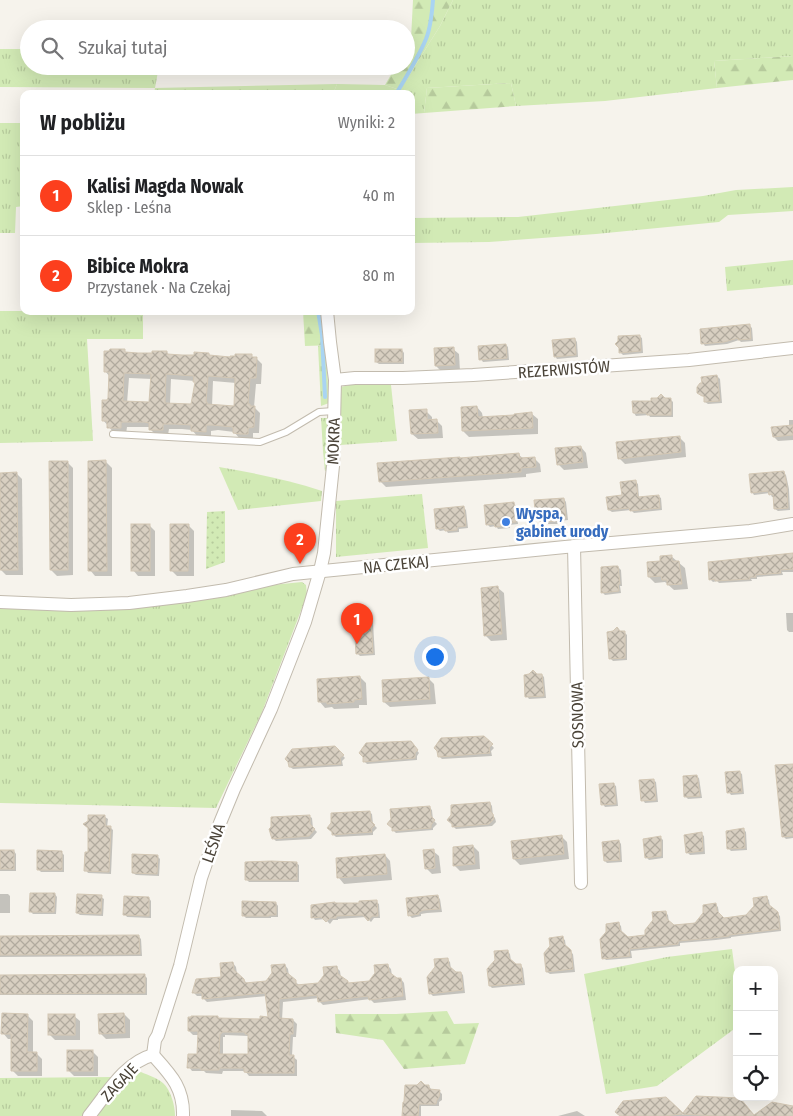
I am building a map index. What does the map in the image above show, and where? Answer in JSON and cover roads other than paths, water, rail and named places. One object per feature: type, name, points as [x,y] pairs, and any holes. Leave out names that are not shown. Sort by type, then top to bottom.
[{"type":"street","name":"MOKRA","points":[[320,571],[324,553],[333,466],[335,380],[327,315]]},
{"type":"street","name":"REZERWISTÓW","points":[[335,380],[491,374],[689,360],[793,348]]},
{"type":"street","name":"NA CZEKAJ","points":[[0,602],[71,605],[129,603],[226,590],[294,574],[574,546],[750,531],[793,524]]},
{"type":"street","name":"SOSNOWA","points":[[574,546],[581,883]]},
{"type":"street","name":"LEŚNA","points":[[153,1055],[155,1040],[170,1001],[180,966],[201,878],[234,789],[272,709],[305,622],[320,571]]},
{"type":"street","name":"ZAGAJE","points":[[89,1116],[127,1069],[144,1058],[153,1055]]},
{"type":"street","points":[[153,1055],[180,1089],[183,1116]]},
{"type":"lane","points":[[113,434],[260,442],[286,432],[319,412],[334,411]]},
{"type":"waterway","points":[[415,62],[426,39],[433,0]]},
{"type":"waterway","points":[[398,90],[407,75]]},
{"type":"waterway","points":[[319,315],[322,335],[325,397]]},
{"type":"place","name":"Wyspa, gabinet urody","points":[[506,522]]},
{"type":"place","name":"Bibice Mokra","points":[[300,564]]},
{"type":"place","name":"Kalisi Magda Nowak","points":[[357,644]]}]
